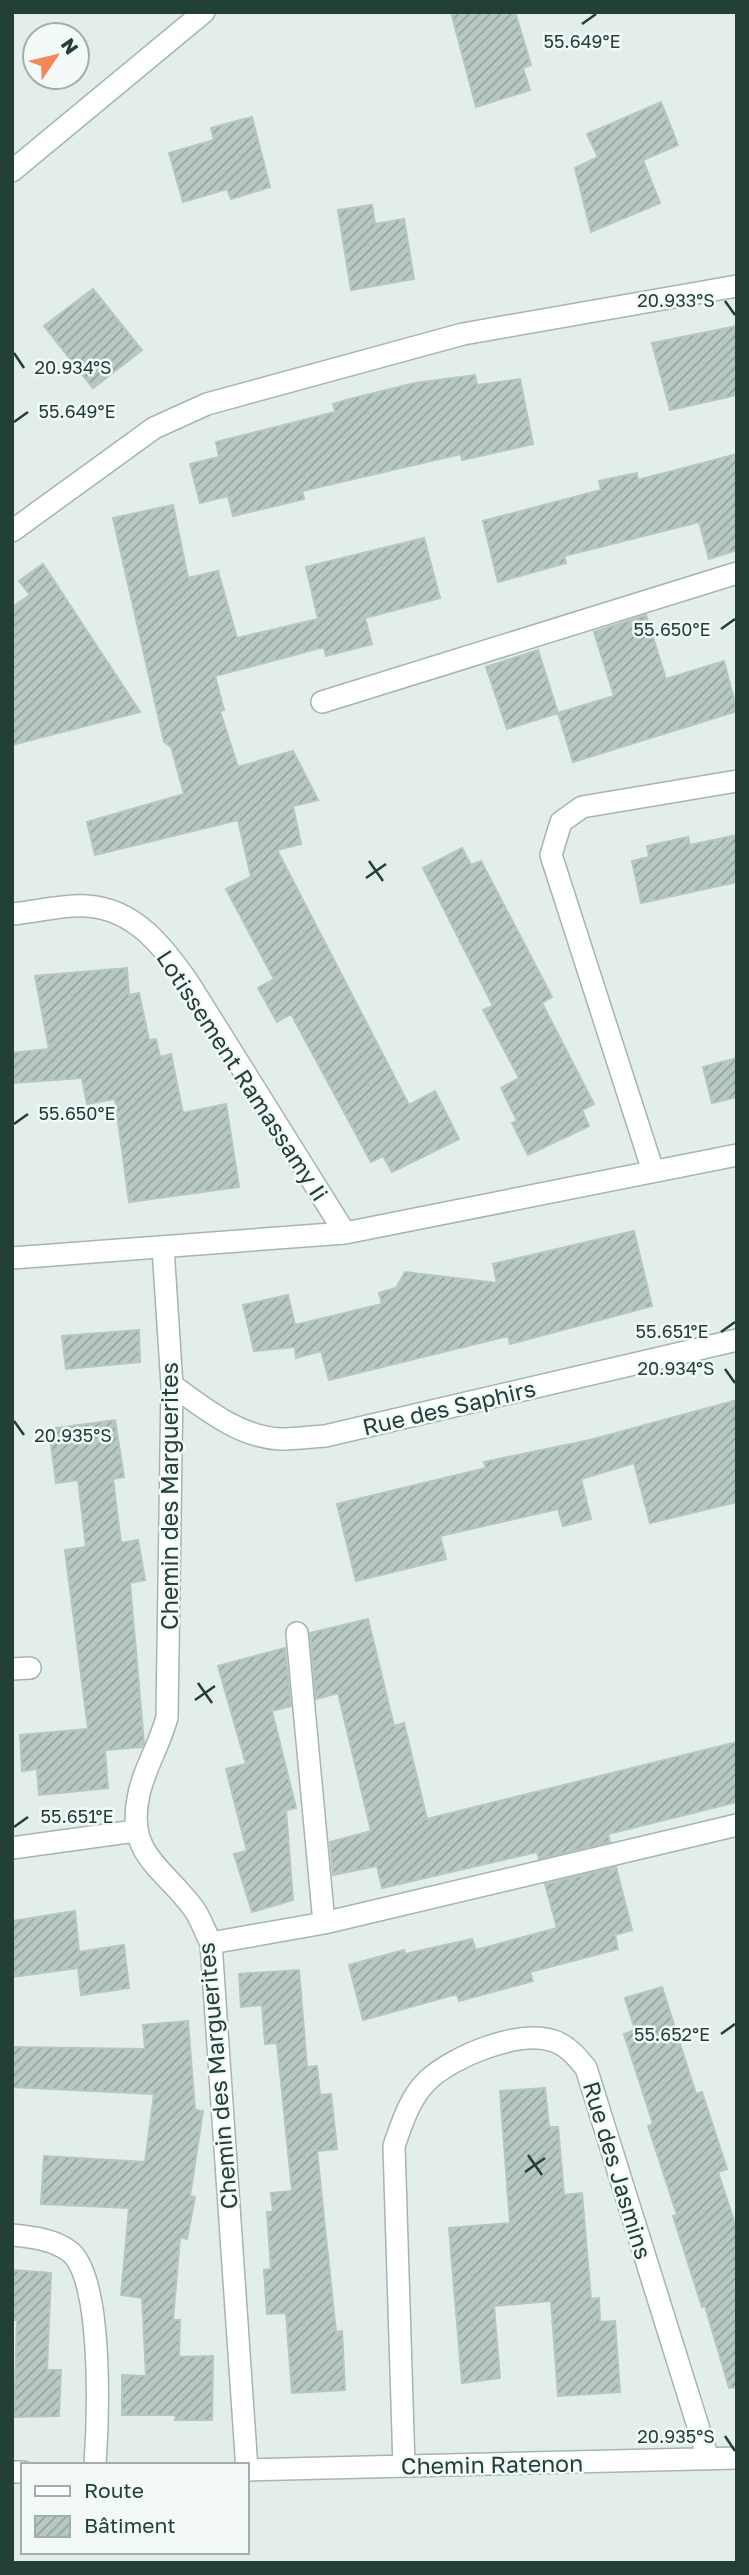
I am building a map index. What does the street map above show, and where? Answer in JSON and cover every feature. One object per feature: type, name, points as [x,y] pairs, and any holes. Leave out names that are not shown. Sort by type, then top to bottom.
[{"type":"street","points":[[12,171],[204,12]]},
{"type":"street","points":[[12,531],[154,428],[207,404],[463,334],[737,286]]},
{"type":"street","points":[[322,702],[737,573]]},
{"type":"street","points":[[653,1171],[551,855],[561,822],[582,807],[737,781]]},
{"type":"street","name":"Lotissement Ramassamy Ii","points":[[12,914],[87,905],[115,912],[138,924],[167,952],[190,985],[345,1233]]},
{"type":"street","name":"Lotissement Ramassamy Ii","points":[[12,1258],[345,1233],[737,1154]]},
{"type":"street","name":"Chemin des Marguerites","points":[[163,1248],[172,1385],[167,1717],[161,1742],[138,1796],[135,1831],[146,1854],[195,1910],[211,1943],[247,2463]]},
{"type":"street","name":"Rue des Saphirs","points":[[172,1385],[212,1414],[243,1430],[278,1439],[325,1436],[737,1340]]},
{"type":"street","points":[[297,1633],[324,1923]]},
{"type":"street","points":[[211,1943],[324,1923],[737,1825]]},
{"type":"street","points":[[12,1848],[135,1831]]},
{"type":"street","name":"Rue des Jasmins","points":[[404,2466],[394,2146],[407,2110],[428,2080],[459,2058],[481,2049],[530,2039],[553,2040],[574,2053],[586,2068],[708,2458]]},
{"type":"street","points":[[12,2235],[53,2242],[71,2252],[82,2268],[89,2292],[100,2396],[95,2463]]},
{"type":"street","name":"Chemin Ratenon","points":[[248,2470],[737,2458]]},
{"type":"building","points":[[451,12],[515,12],[531,65],[523,68],[530,90],[476,107]]},
{"type":"building","points":[[661,102],[678,145],[643,160],[660,203],[591,232],[575,168],[598,157],[587,134]]},
{"type":"building","points":[[252,117],[270,187],[231,199],[227,189],[183,202],[169,153],[214,140],[211,128]]},
{"type":"building","points":[[372,205],[375,224],[404,219],[414,279],[351,290],[338,210]]},
{"type":"building","points":[[93,289],[142,350],[93,388],[44,326]]},
{"type":"building","points":[[737,326],[737,395],[670,410],[652,343]]},
{"type":"building","points":[[475,375],[477,385],[520,379],[533,444],[462,460],[461,454],[302,491],[304,499],[233,516],[228,496],[200,503],[190,464],[219,457],[216,442],[335,412],[333,404],[350,399],[415,383]]},
{"type":"building","points":[[737,454],[737,550],[709,559],[699,522],[564,556],[566,563],[498,582],[483,521],[601,490],[599,481],[637,473],[638,480]]},
{"type":"building","points":[[173,505],[188,578],[218,571],[237,638],[318,619],[306,567],[424,538],[440,598],[365,618],[372,644],[326,656],[324,647],[215,676],[224,710],[220,711],[238,767],[293,751],[318,800],[293,806],[301,844],[277,850],[409,1105],[435,1091],[459,1139],[392,1172],[383,1156],[371,1162],[291,1014],[277,1022],[258,988],[274,979],[226,889],[251,877],[238,820],[95,855],[87,822],[184,794],[171,747],[164,742],[113,518]]},
{"type":"building","points":[[43,564],[140,712],[12,745],[12,607],[30,595],[19,581]]},
{"type":"building","points":[[646,615],[666,679],[724,661],[737,711],[573,762],[558,713],[614,696],[594,632]]},
{"type":"building","points":[[538,650],[558,713],[507,729],[486,667]]},
{"type":"building","points":[[737,835],[737,882],[641,903],[632,861],[649,857],[647,846],[688,837],[690,845]]},
{"type":"building","points":[[462,848],[471,865],[481,861],[552,997],[542,1003],[594,1104],[582,1110],[589,1126],[528,1155],[512,1123],[517,1121],[501,1088],[519,1078],[483,1010],[493,1006],[423,868]]},
{"type":"building","points":[[127,968],[129,995],[139,993],[149,1040],[156,1039],[160,1057],[171,1054],[183,1113],[226,1104],[239,1187],[129,1202],[115,1099],[87,1104],[82,1078],[14,1083],[12,1053],[49,1049],[35,976]]},
{"type":"building","points":[[737,1058],[737,1097],[712,1103],[703,1067]]},
{"type":"building","points":[[634,1231],[652,1306],[510,1344],[508,1336],[329,1380],[321,1351],[296,1358],[295,1347],[254,1351],[243,1305],[288,1295],[295,1325],[382,1304],[379,1293],[396,1288],[405,1272],[497,1283],[493,1264]]},
{"type":"building","points":[[139,1330],[140,1362],[66,1369],[62,1336]]},
{"type":"building","points":[[737,1400],[737,1502],[650,1523],[634,1463],[581,1479],[591,1519],[563,1526],[558,1509],[440,1536],[446,1559],[356,1581],[337,1504],[486,1468],[484,1462],[590,1440]]},
{"type":"building","points":[[115,1420],[124,1477],[113,1479],[121,1543],[138,1540],[145,1580],[130,1583],[144,1743],[142,1747],[105,1750],[108,1788],[39,1795],[37,1769],[22,1771],[20,1735],[88,1729],[65,1550],[86,1547],[78,1480],[56,1483],[49,1429]]},
{"type":"building","points":[[368,1619],[394,1726],[404,1723],[427,1819],[737,1742],[737,1802],[608,1834],[610,1842],[539,1859],[537,1852],[382,1888],[377,1866],[333,1875],[330,1842],[371,1831],[338,1693],[316,1699],[310,1633]]},
{"type":"building","points":[[285,1648],[291,1706],[272,1711],[296,1808],[286,1810],[293,1900],[252,1912],[234,1854],[247,1851],[226,1769],[246,1764],[218,1666]]},
{"type":"building","points":[[616,1867],[632,1930],[615,1935],[618,1949],[530,1972],[533,1981],[459,2001],[457,1994],[363,2020],[349,1965],[404,1950],[405,1954],[472,1939],[476,1950],[557,1928],[545,1884]]},
{"type":"building","points":[[75,1911],[79,1952],[124,1945],[129,1988],[81,1995],[78,1968],[12,1977],[12,1921]]},
{"type":"building","points":[[299,1970],[307,2067],[317,2066],[320,2095],[331,2094],[333,2112],[337,2149],[317,2151],[336,2332],[342,2331],[345,2390],[292,2393],[286,2313],[267,2314],[264,2270],[271,2269],[267,2212],[273,2212],[271,2193],[292,2191],[277,2043],[265,2044],[262,2005],[241,2007],[239,1974]]},
{"type":"building","points":[[662,1987],[696,2094],[702,2092],[727,2169],[718,2172],[737,2230],[737,2387],[729,2388],[705,2306],[702,2307],[673,2216],[677,2215],[648,2126],[653,2124],[624,2034],[635,2030],[625,1998]]},
{"type":"building","points":[[188,2021],[195,2110],[203,2111],[190,2196],[195,2197],[187,2239],[180,2237],[173,2320],[180,2320],[179,2357],[213,2356],[212,2420],[175,2420],[176,2415],[122,2415],[122,2375],[146,2376],[142,2298],[121,2295],[129,2208],[41,2204],[44,2156],[145,2162],[154,2094],[12,2087],[12,2047],[145,2049],[143,2025]]},
{"type":"building","points":[[545,2088],[549,2127],[558,2127],[564,2195],[582,2193],[591,2299],[599,2298],[600,2322],[615,2321],[620,2392],[558,2396],[551,2301],[494,2306],[500,2378],[462,2383],[449,2228],[510,2223],[500,2091]]},
{"type":"building","points":[[12,2270],[51,2273],[47,2370],[61,2370],[59,2416],[14,2417],[17,2320],[12,2320]]}]
